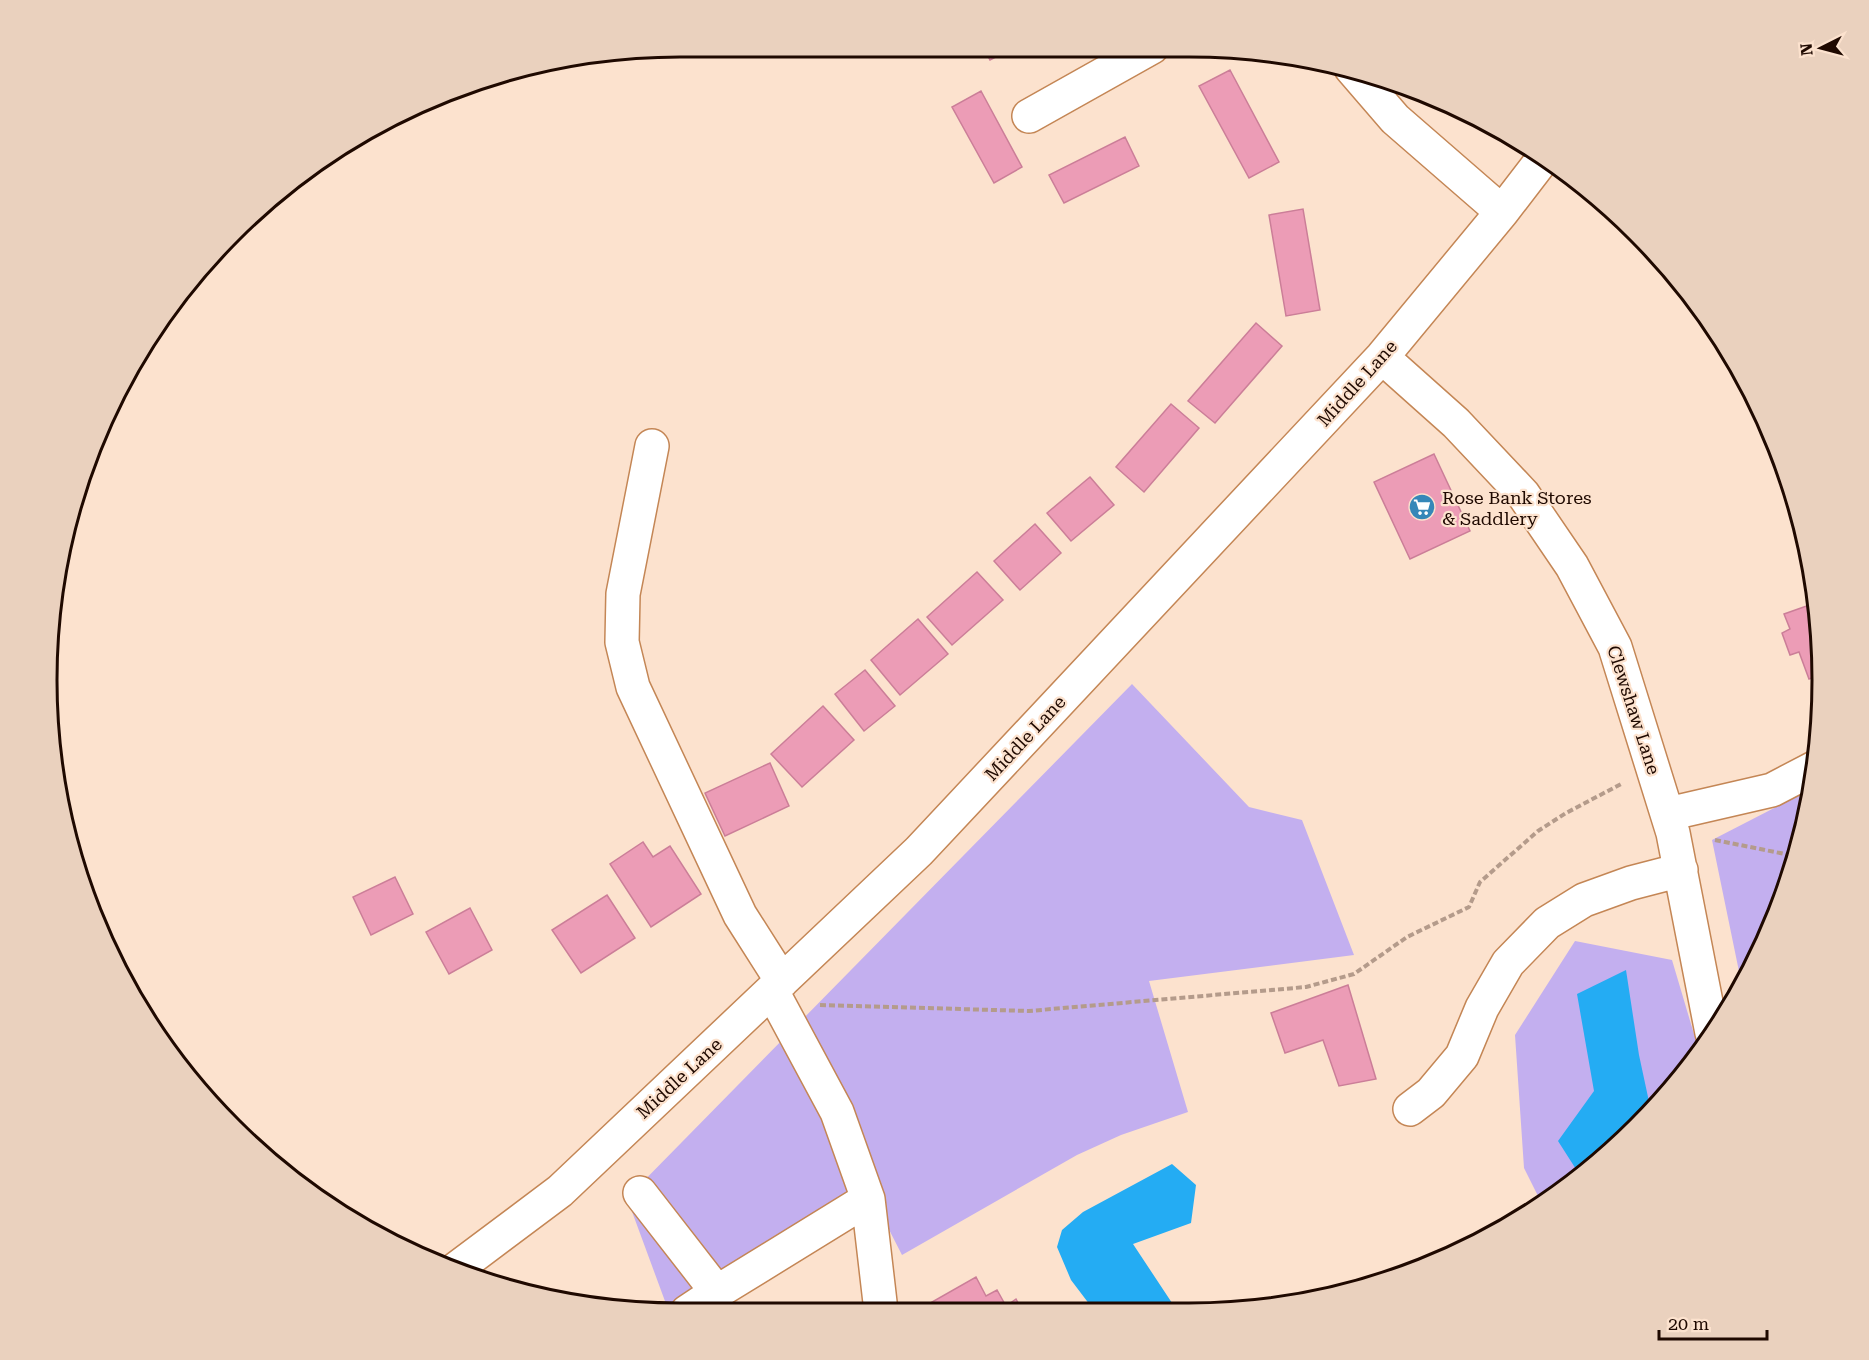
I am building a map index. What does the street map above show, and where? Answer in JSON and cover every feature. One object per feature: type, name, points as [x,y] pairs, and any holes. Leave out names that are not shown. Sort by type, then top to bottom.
[{"type":"street","points":[[1029,116],[1133,57]]},
{"type":"street","points":[[1364,82],[1395,119],[1502,212]]},
{"type":"street","name":"Middle Lane","points":[[463,1264],[560,1191],[919,851],[1382,357],[1538,165]]},
{"type":"street","name":"Clewshaw Lane","points":[[1382,357],[1456,423],[1523,494],[1572,566],[1615,647],[1671,823],[1710,1022]]},
{"type":"street","points":[[652,446],[623,594],[622,642],[633,687],[740,915],[777,986],[837,1112],[868,1199],[880,1303]]},
{"type":"street","points":[[1671,823],[1772,790],[1805,773]]},
{"type":"street","points":[[1410,1109],[1431,1093],[1462,1056],[1482,1008],[1508,963],[1547,923],[1584,900],[1631,883],[1681,870]]},
{"type":"street","points":[[640,1193],[717,1292]]},
{"type":"street","points":[[700,1303],[868,1199]]},
{"type":"path","points":[[777,986],[799,1004],[1029,1011],[1306,987],[1354,974],[1407,937],[1469,907],[1480,882],[1539,831],[1566,813],[1653,768]]},
{"type":"path","points":[[1671,823],[1787,854]]},
{"type":"shaded area","points":[[1132,684],[1249,807],[1302,820],[1354,955],[1149,981],[1188,1112],[1121,1135],[1077,1155],[902,1255],[880,1212],[699,1303],[666,1303],[627,1198]]},
{"type":"shaded area","points":[[1801,794],[1779,880],[1765,918],[1739,973],[1712,840]]},
{"type":"shaded area","points":[[1575,941],[1672,960],[1696,1041],[1630,1121],[1600,1148],[1538,1196],[1524,1168],[1515,1035]]},
{"type":"water","points":[[1626,970],[1649,1100],[1630,1121],[1575,1168],[1558,1141],[1594,1091],[1577,994]]},
{"type":"water","points":[[1172,1164],[1196,1185],[1191,1223],[1133,1244],[1172,1303],[1088,1303],[1071,1280],[1057,1247],[1062,1230],[1083,1212]]},
{"type":"building","points":[[1230,70],[1279,162],[1249,178],[1199,86]]},
{"type":"building","points":[[981,91],[1022,167],[994,183],[952,107]]},
{"type":"building","points":[[1125,137],[1139,166],[1064,203],[1049,175]]},
{"type":"building","points":[[1303,209],[1320,310],[1286,316],[1269,215]]},
{"type":"building","points":[[1256,323],[1282,346],[1215,423],[1188,401]]},
{"type":"building","points":[[1171,404],[1199,428],[1144,492],[1116,467]]},
{"type":"building","name":"Rose Bank Stores & Saddlery","points":[[1434,454],[1470,531],[1410,559],[1374,482]]},
{"type":"building","points":[[1090,477],[1114,505],[1071,541],[1047,513]]},
{"type":"building","points":[[1035,524],[1061,553],[1020,590],[994,561]]},
{"type":"building","points":[[977,572],[1003,600],[952,645],[927,617]]},
{"type":"building","points":[[1808,606],[1812,678],[1809,679],[1799,652],[1790,655],[1782,633],[1790,629],[1784,614]]},
{"type":"building","points":[[918,619],[948,654],[900,695],[871,660]]},
{"type":"building","points":[[865,670],[895,706],[864,731],[835,694]]},
{"type":"building","points":[[823,706],[854,740],[802,787],[771,754]]},
{"type":"building","points":[[770,763],[789,806],[725,836],[705,793]]},
{"type":"building","points":[[643,842],[653,857],[670,846],[701,894],[651,927],[610,864]]},
{"type":"building","points":[[395,877],[413,914],[371,935],[353,897]]},
{"type":"building","points":[[607,895],[635,938],[581,973],[552,930]]},
{"type":"building","points":[[470,908],[492,950],[449,974],[426,932]]},
{"type":"building","points":[[1348,985],[1376,1079],[1339,1086],[1323,1040],[1285,1053],[1271,1013]]},
{"type":"building","points":[[976,1277],[986,1296],[997,1290],[1004,1303],[933,1303]]},
{"type":"place","name":"Rose Bank Stores & Saddlery","points":[[1422,507]]}]
